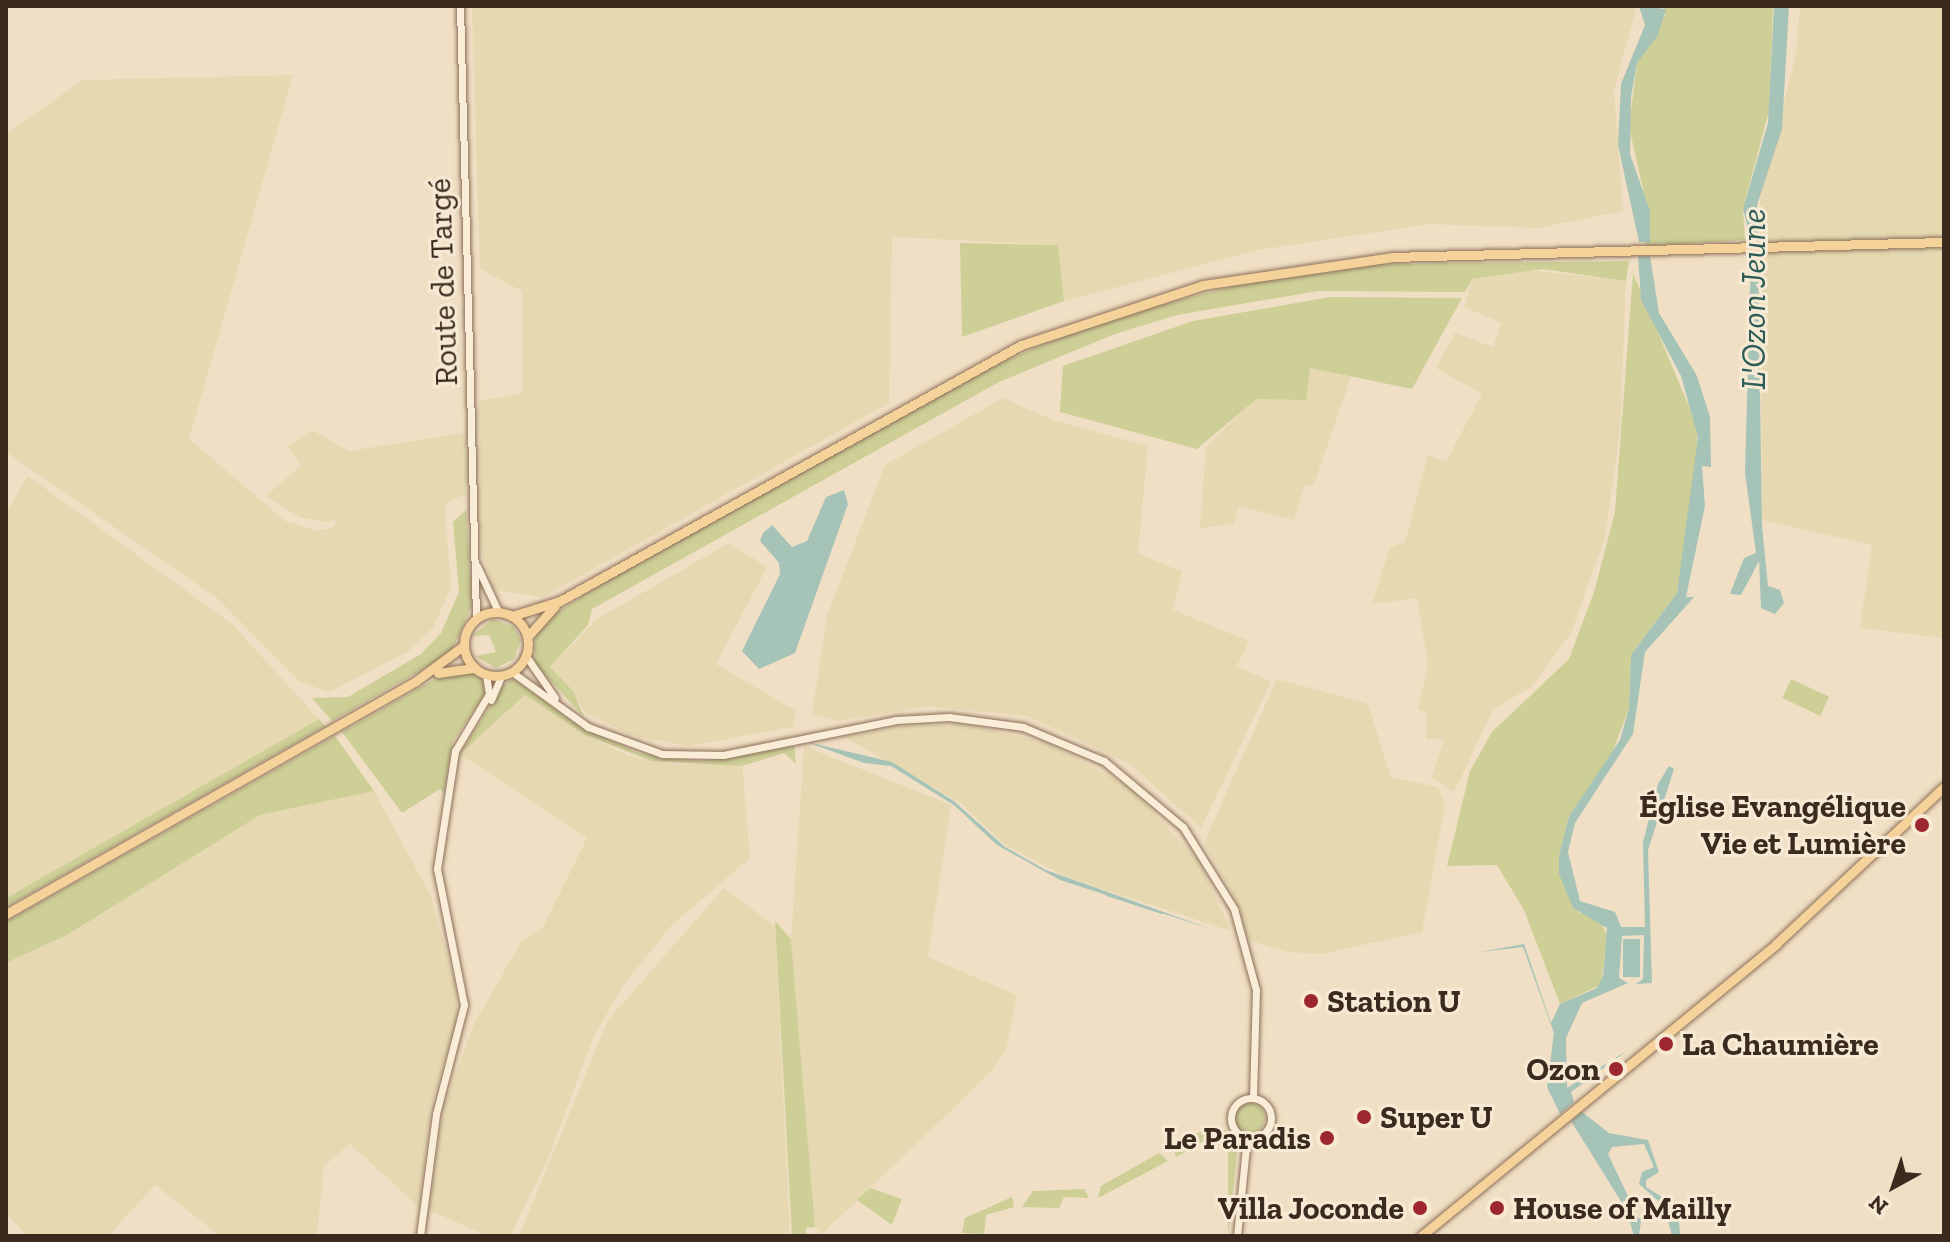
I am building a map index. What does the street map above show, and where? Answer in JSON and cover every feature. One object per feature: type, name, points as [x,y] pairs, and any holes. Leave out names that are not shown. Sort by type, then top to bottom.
[{"type":"main road","points":[[512,616],[560,601],[967,371],[1106,312],[1203,285],[1336,262],[1944,242]]},
{"type":"main road","points":[[416,681],[460,666],[475,668],[486,675],[501,676],[512,672],[526,656],[528,636],[560,601]]},
{"type":"main road","points":[[6,914],[416,681],[463,646],[476,618],[498,611],[512,616],[528,636]]},
{"type":"main road","points":[[463,646],[475,668]]},
{"type":"main road","points":[[1421,1236],[1776,944],[1944,787]]},
{"type":"street","name":"Route de Targé","points":[[460,6],[476,618]]},
{"type":"street","name":"Route de Targé","points":[[474,556],[498,611]]},
{"type":"street","points":[[526,656],[561,706]]},
{"type":"street","points":[[512,672],[615,740],[691,756],[896,720],[1004,722],[1056,738],[1117,769],[1157,800],[1196,844],[1245,940],[1259,1029],[1253,1098],[1271,1117],[1266,1131],[1247,1138]]},
{"type":"street","points":[[482,711],[489,694],[486,675]]},
{"type":"street","points":[[420,1236],[433,1131],[464,1005],[437,869],[455,751],[501,676]]},
{"type":"street","points":[[1247,1138],[1234,1128],[1231,1116],[1238,1104],[1253,1098]]},
{"type":"street","points":[[1237,1236],[1247,1138]]},
{"type":"shaded area","points":[[472,6],[1637,6],[1614,90],[1623,211],[1538,228],[1429,224],[1258,250],[1064,301],[1057,245],[892,237],[889,403],[543,597],[494,590],[481,550],[479,401],[522,393],[522,291],[480,269]]},
{"type":"shaded area","points":[[1800,6],[1944,6],[1944,638],[1860,628],[1872,545],[1762,520],[1760,196],[1796,55]]},
{"type":"shaded area","points":[[293,75],[189,439],[285,521],[317,531],[333,527],[339,517],[329,522],[301,518],[266,496],[301,465],[288,447],[312,430],[349,451],[463,433],[466,444],[466,494],[447,502],[445,513],[451,587],[433,628],[407,652],[330,692],[300,682],[218,599],[6,452],[6,134],[83,80]]},
{"type":"shaded area","points":[[1530,270],[1626,281],[1620,432],[1605,537],[1571,633],[1532,686],[1493,710],[1454,792],[1432,777],[1444,739],[1426,739],[1427,713],[1418,709],[1428,665],[1417,598],[1372,604],[1390,547],[1405,542],[1428,455],[1446,462],[1482,394],[1436,368],[1455,333],[1493,347],[1501,323],[1465,307],[1471,279]]},
{"type":"shaded area","points":[[1309,367],[1351,377],[1314,484],[1304,487],[1294,520],[1239,506],[1234,524],[1200,528],[1206,447],[1251,402]]},
{"type":"shaded area","points":[[1003,398],[1053,420],[1148,446],[1138,553],[1182,572],[1173,610],[1249,641],[1237,666],[1271,682],[1201,828],[1130,764],[1028,716],[927,706],[839,721],[812,714],[827,616],[885,465]]},
{"type":"shaded area","points":[[28,476],[232,624],[319,719],[6,898],[6,512]]},
{"type":"shaded area","points":[[729,543],[767,567],[716,664],[796,711],[793,727],[688,746],[634,736],[587,714],[550,667],[597,619]]},
{"type":"shaded area","points":[[1277,679],[1368,704],[1391,777],[1438,787],[1445,805],[1422,932],[1321,954],[1287,952],[1249,940],[1233,894],[1204,843]]},
{"type":"shaded area","points":[[525,695],[585,735],[629,756],[677,765],[742,761],[750,858],[671,926],[624,984],[594,1036],[546,1164],[510,1236],[488,1236],[429,1210],[443,1108],[474,1024],[521,942],[543,927],[587,838],[460,754]]},
{"type":"shaded area","points":[[962,724],[1048,743],[1129,787],[1199,861],[1231,931],[1064,876],[1004,844],[959,802],[844,737],[910,725]]},
{"type":"shaded area","points":[[804,746],[951,805],[928,957],[1017,995],[1006,1049],[990,1073],[822,1234],[815,1227],[791,939]]},
{"type":"shaded area","points":[[374,791],[430,894],[457,991],[456,1023],[431,1105],[419,1207],[350,1144],[324,1166],[317,1236],[220,1236],[155,1185],[108,1236],[28,1236],[6,1213],[6,963],[70,934],[260,815]]},
{"type":"shaded area","points":[[724,888],[775,926],[790,1236],[519,1236],[608,1020]]},
{"type":"green space","points":[[1664,6],[1773,6],[1769,111],[1743,209],[1745,240],[1645,246],[1643,189],[1629,127],[1637,63],[1665,15]]},
{"type":"green space","points":[[960,243],[1058,245],[1064,301],[962,337]]},
{"type":"green space","points":[[1629,261],[1626,281],[1542,269],[1472,279],[1465,292],[1318,291],[1177,315],[1115,334],[999,382],[592,609],[588,625],[550,667],[573,691],[584,717],[534,663],[536,632],[544,621],[595,588],[985,369],[1102,320],[1269,277],[1371,264]]},
{"type":"green space","points":[[1633,273],[1698,428],[1694,483],[1677,593],[1631,655],[1629,708],[1611,756],[1569,816],[1559,856],[1578,912],[1600,920],[1607,936],[1601,985],[1560,1004],[1524,910],[1497,865],[1447,866],[1470,771],[1492,732],[1569,659],[1594,592],[1615,512]]},
{"type":"green space","points":[[1331,297],[1462,298],[1412,389],[1310,368],[1306,400],[1256,399],[1197,449],[1060,412],[1063,366],[1193,321]]},
{"type":"green space","points":[[466,510],[472,606],[451,653],[332,721],[312,698],[348,697],[421,654],[441,633],[459,592],[453,522]]},
{"type":"green space","points":[[493,619],[514,627],[521,640],[514,659],[496,668],[475,656],[496,652],[489,635],[472,636]]},
{"type":"green space","points":[[469,671],[483,680],[486,693],[453,741],[444,793],[440,789],[402,813],[342,732],[439,677]]},
{"type":"green space","points":[[514,679],[579,726],[639,753],[700,761],[794,746],[796,764],[784,753],[742,766],[652,761],[585,735],[525,695],[460,754],[503,685]]},
{"type":"green space","points":[[1791,679],[1829,697],[1820,716],[1782,698]]},
{"type":"green space","points":[[319,719],[325,726],[6,907],[6,898]]},
{"type":"green space","points":[[335,736],[374,791],[260,815],[69,934],[6,963],[6,922]]},
{"type":"green space","points":[[775,921],[791,939],[815,1227],[806,1228],[806,1236],[792,1236]]},
{"type":"green space","points":[[1250,1103],[1260,1108],[1265,1118],[1260,1128],[1250,1133],[1240,1128],[1235,1118],[1240,1108]]},
{"type":"green space","points":[[1214,1127],[1231,1132],[1238,1145],[1228,1236],[1228,1152],[1210,1138],[1176,1157],[1173,1148],[1178,1140]]},
{"type":"green space","points":[[1159,1153],[1168,1161],[1098,1198],[1101,1186]]},
{"type":"green space","points":[[870,1188],[902,1199],[892,1225],[857,1200]]},
{"type":"green space","points":[[1084,1189],[1089,1198],[1064,1197],[1059,1208],[1022,1207],[1033,1191]]},
{"type":"green space","points":[[1012,1197],[1014,1207],[986,1215],[984,1234],[962,1233],[965,1218]]},
{"type":"water","points":[[1639,6],[1666,9],[1658,35],[1637,63],[1631,97],[1630,154],[1650,211],[1650,242],[1639,242],[1618,145],[1621,84],[1645,25]]},
{"type":"water","points":[[1774,6],[1789,6],[1782,129],[1757,205],[1758,239],[1751,239],[1743,209],[1768,123]]},
{"type":"water","name":"L'Ozon Jeune","points":[[1751,255],[1758,255],[1762,526],[1768,586],[1780,590],[1784,603],[1775,614],[1761,608],[1759,561],[1741,595],[1730,594],[1744,558],[1756,553],[1745,473]]},
{"type":"water","points":[[1638,256],[1650,256],[1659,313],[1697,376],[1710,417],[1711,467],[1702,466],[1705,506],[1686,597],[1694,597],[1645,652],[1633,734],[1575,823],[1568,852],[1580,901],[1615,912],[1621,927],[1645,927],[1643,842],[1658,784],[1669,766],[1674,769],[1648,850],[1652,983],[1636,984],[1643,979],[1644,935],[1622,936],[1619,978],[1628,983],[1582,1003],[1566,1038],[1567,1088],[1628,1050],[1571,1092],[1574,1102],[1560,1114],[1547,1087],[1554,1033],[1523,947],[1480,952],[1524,944],[1551,1023],[1560,1004],[1597,988],[1603,976],[1607,928],[1573,908],[1559,874],[1559,856],[1569,816],[1620,740],[1629,708],[1631,655],[1677,593],[1698,437],[1681,376],[1641,300]]},
{"type":"water","points":[[844,490],[848,504],[795,653],[759,669],[742,651],[780,574],[779,563],[760,541],[763,533],[772,525],[792,547],[807,541],[826,497]]},
{"type":"water","points":[[807,742],[892,762],[955,802],[1005,847],[1046,870],[1214,930],[1060,880],[997,845],[954,805],[891,766],[864,763]]},
{"type":"water","points":[[1623,939],[1640,939],[1640,977],[1623,977]]},
{"type":"water","points":[[1582,1112],[1609,1133],[1648,1140],[1659,1172],[1646,1180],[1646,1187],[1678,1207],[1680,1236],[1672,1236],[1666,1213],[1641,1221],[1639,1236],[1634,1236],[1627,1211],[1571,1121]],"holes":[[[1644,1144],[1654,1167],[1642,1172],[1639,1184],[1664,1206],[1639,1219],[1608,1154],[1612,1147]]]},
{"type":"waterway","points":[[1107,895],[1162,913]]},
{"type":"place","name":"Église Evangélique Vie et Lumière","points":[[1922,825]]},
{"type":"place","name":"Station U","points":[[1311,1001]]},
{"type":"place","name":"La Chaumière","points":[[1666,1044]]},
{"type":"place","name":"Ozon","points":[[1616,1069]]},
{"type":"place","name":"Super U","points":[[1364,1117]]},
{"type":"place","name":"Le Paradis","points":[[1327,1138]]},
{"type":"place","name":"Villa Joconde","points":[[1420,1208]]},
{"type":"place","name":"House of Mailly","points":[[1497,1208]]}]
